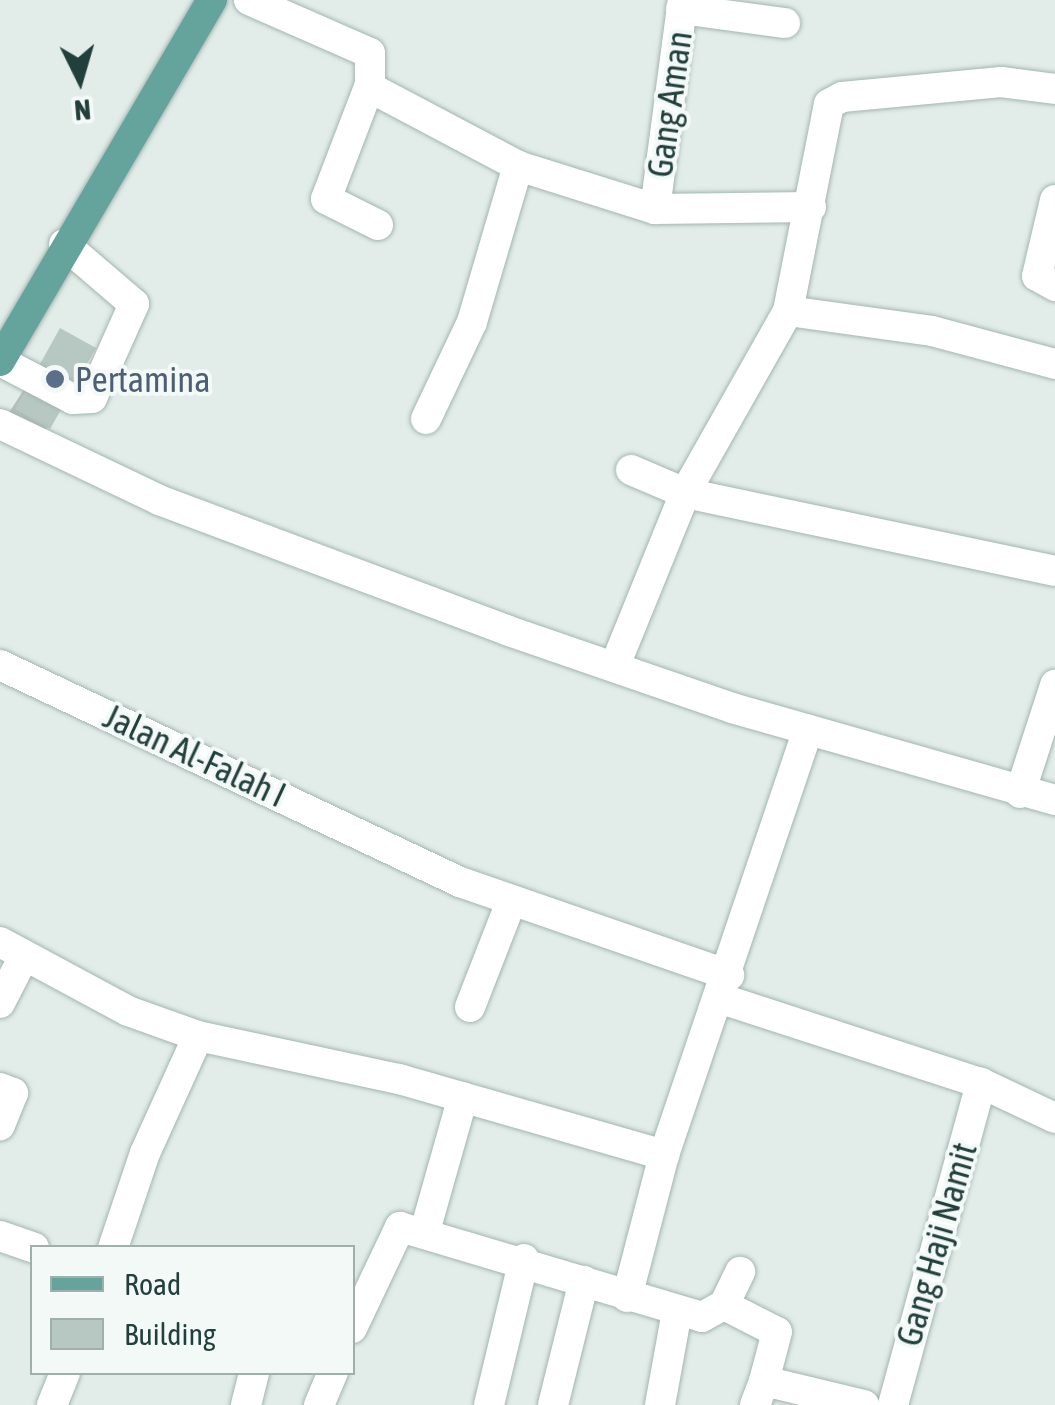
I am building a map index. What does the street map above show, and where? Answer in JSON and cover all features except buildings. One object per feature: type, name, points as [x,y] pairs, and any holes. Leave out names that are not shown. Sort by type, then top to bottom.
[{"type":"main road","points":[[0,361],[64,244],[212,0]]},
{"type":"street","points":[[249,0],[370,53],[370,87],[326,199],[378,224]]},
{"type":"street","points":[[682,5],[785,24]]},
{"type":"street","name":"Gang Aman","points":[[655,209],[682,5]]},
{"type":"street","points":[[616,663],[685,493],[788,311],[811,207],[826,109],[836,99],[1001,82],[1055,88]]},
{"type":"street","points":[[370,87],[518,166],[655,209],[811,207]]},
{"type":"street","points":[[426,419],[472,322],[518,166]]},
{"type":"street","points":[[1055,200],[1037,272],[1040,282],[1055,286]]},
{"type":"street","points":[[0,361],[73,399],[92,398],[134,304],[64,244]]},
{"type":"street","points":[[788,311],[932,331],[1055,364]]},
{"type":"street","points":[[0,424],[159,500],[277,548],[808,730],[1055,800]]},
{"type":"street","points":[[631,470],[685,493],[1055,571]]},
{"type":"street","name":"Jalan Al-Falah I","points":[[0,665],[512,902],[725,987],[981,1082],[1055,1118]]},
{"type":"street","points":[[1020,793],[1055,685]]},
{"type":"street","points":[[626,1298],[664,1155],[725,987],[808,730]]},
{"type":"street","points":[[470,1006],[512,902]]},
{"type":"street","points":[[0,1003],[11,950],[128,1011],[198,1036],[463,1097],[664,1155]]},
{"type":"street","points":[[114,1245],[145,1153],[198,1036]]},
{"type":"street","name":"Gang Haji Namit","points":[[893,1405],[981,1082]]},
{"type":"street","points":[[0,1088],[13,1093],[0,1126]]},
{"type":"street","points":[[425,1231],[463,1097]]},
{"type":"street","points":[[355,1321],[396,1229],[425,1231],[524,1260],[626,1298],[708,1317],[724,1305],[740,1272]]},
{"type":"street","points":[[0,1236],[30,1247]]},
{"type":"street","points":[[489,1405],[524,1260]]},
{"type":"street","points":[[553,1405],[584,1281]]},
{"type":"street","points":[[724,1305],[777,1332],[760,1393],[864,1405]]},
{"type":"street","points":[[660,1405],[678,1310]]},
{"type":"street","points":[[52,1405],[64,1375]]},
{"type":"street","points":[[246,1405],[253,1375]]},
{"type":"street","points":[[319,1405],[332,1375]]},
{"type":"place","name":"Pertamina","points":[[55,379]]}]
